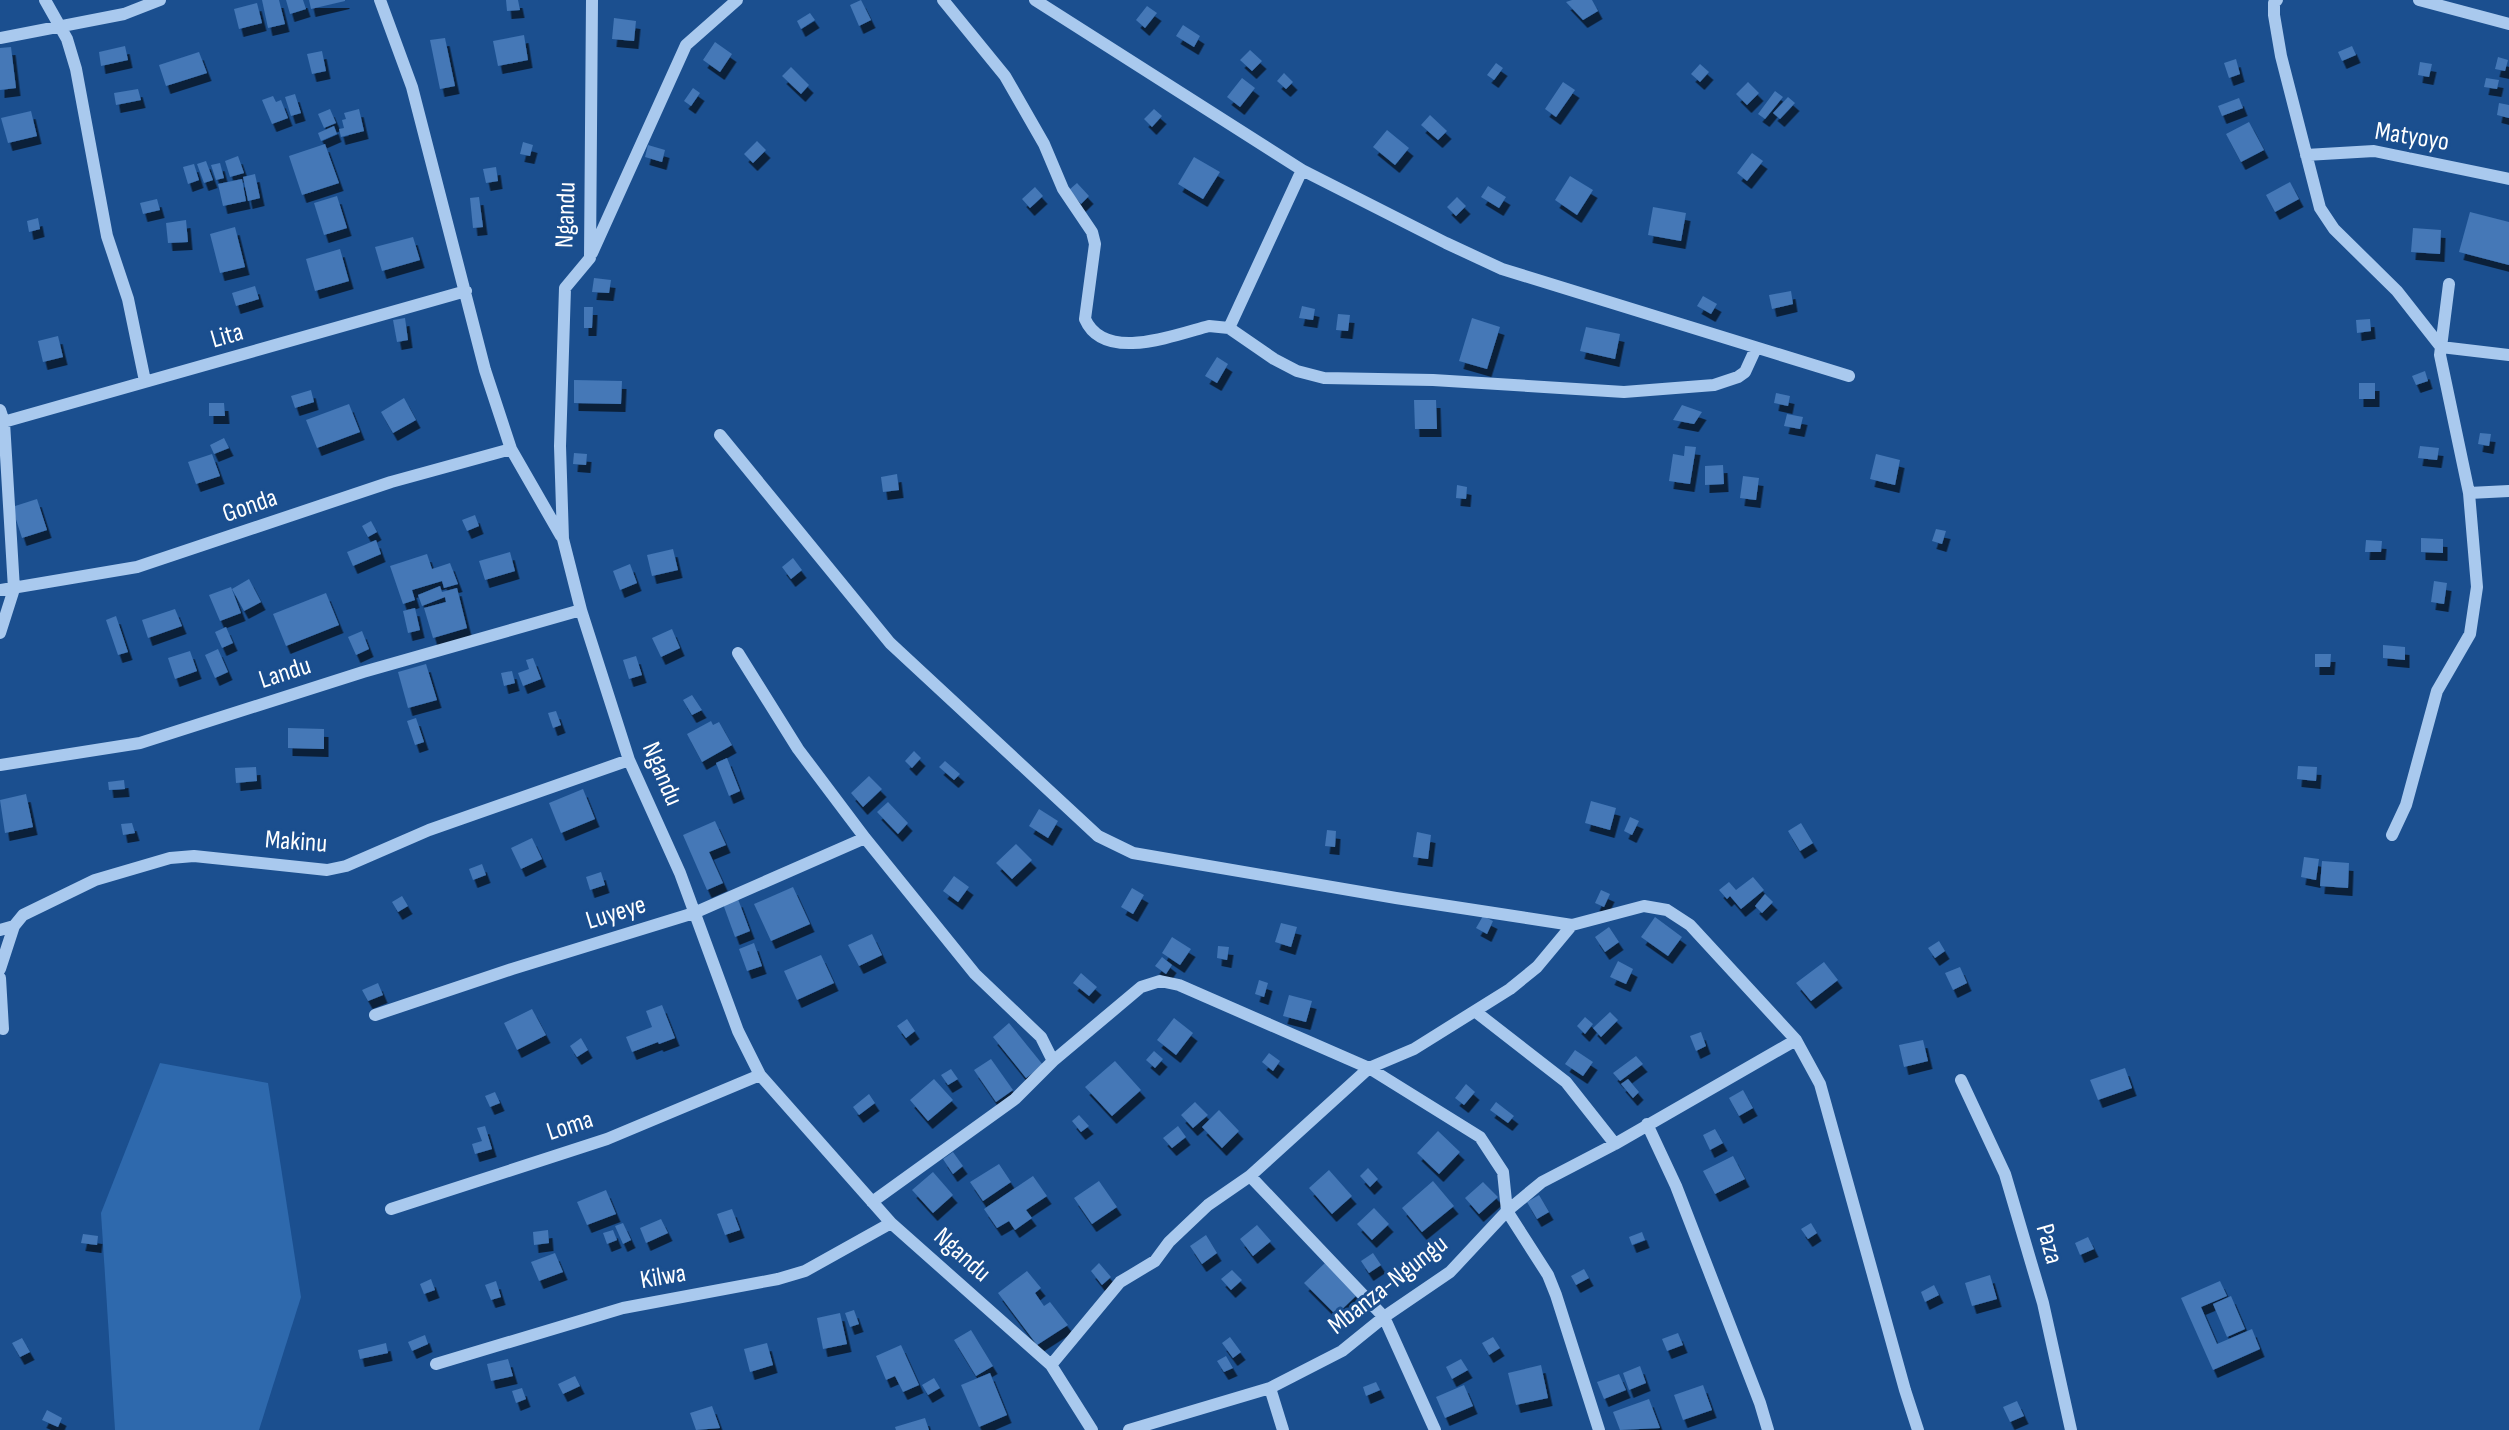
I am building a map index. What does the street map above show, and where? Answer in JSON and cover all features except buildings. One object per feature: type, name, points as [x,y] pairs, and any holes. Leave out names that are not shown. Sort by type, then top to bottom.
[{"type":"street","points":[[45,0],[52,16],[62,27],[76,69],[107,236],[128,299],[145,381]]},
{"type":"street","points":[[0,38],[124,14],[160,0]]},
{"type":"street","points":[[380,0],[412,87],[485,370],[510,449],[563,539]]},
{"type":"street","name":"Ngandu","points":[[592,0],[590,258],[565,288],[560,446],[563,539],[581,610],[629,760],[680,873],[738,1031],[760,1075],[891,1223],[1051,1365],[1092,1430]]},
{"type":"street","points":[[590,258],[686,45],[737,0]]},
{"type":"street","points":[[943,0],[1005,76],[1044,144],[1063,189],[1092,232],[1094,253],[1085,319],[1090,329],[1106,338],[1132,344],[1209,326],[1228,328],[1246,342],[1297,371],[1324,378],[1458,382],[1624,392],[1714,385],[1745,372],[1756,348]]},
{"type":"street","points":[[1035,0],[1302,170],[1502,269],[1849,376]]},
{"type":"street","points":[[2277,0],[2274,9],[2276,29],[2320,208],[2334,229],[2397,291],[2441,346],[2509,355]]},
{"type":"street","points":[[2419,0],[2509,24]]},
{"type":"street","name":"Matyoyo","points":[[2306,155],[2374,151],[2509,178]]},
{"type":"street","points":[[1228,328],[1302,170]]},
{"type":"street","points":[[2392,835],[2406,805],[2437,691],[2470,634],[2477,587],[2469,493],[2445,379],[2441,346],[2449,284]]},
{"type":"street","name":"Lita","points":[[1,418],[192,369],[466,291]]},
{"type":"street","points":[[0,633],[14,589],[1,418]]},
{"type":"street","points":[[720,435],[890,643],[1098,836],[1113,845],[1133,853],[1572,925],[1644,906],[1667,910],[1690,925],[1796,1040],[1820,1084],[1905,1390],[1919,1430]]},
{"type":"street","name":"Gonda","points":[[0,590],[138,567],[391,482],[510,449]]},
{"type":"street","points":[[2469,493],[2509,491]]},
{"type":"street","name":"Landu","points":[[0,765],[140,743],[363,671],[581,610]]},
{"type":"street","points":[[738,653],[798,749],[865,838],[975,974],[1041,1037],[1053,1061]]},
{"type":"street","name":"Makinu","points":[[0,930],[14,926],[23,915],[95,880],[170,858],[194,856],[327,870],[346,866],[429,830],[629,760]]},
{"type":"street","name":"Luyeye","points":[[374,1015],[694,913],[865,838]]},
{"type":"street","points":[[1051,1365],[1120,1282],[1155,1261],[1169,1242],[1208,1205],[1250,1176],[1369,1068],[1413,1049],[1476,1012],[1537,967],[1572,925]]},
{"type":"street","points":[[0,969],[14,926]]},
{"type":"street","points":[[0,978],[3,1028]]},
{"type":"street","points":[[872,1202],[1015,1099],[1053,1061],[1141,987],[1160,981],[1179,985],[1369,1068],[1480,1137],[1503,1172],[1507,1211],[1552,1285],[1599,1430]]},
{"type":"street","points":[[1476,1012],[1566,1082],[1615,1144]]},
{"type":"street","name":"Mbanza-Ngungu","points":[[1129,1430],[1270,1388],[1342,1351],[1384,1317],[1450,1272],[1507,1211],[1542,1182],[1615,1144],[1796,1040]]},
{"type":"street","name":"Loma","points":[[391,1209],[607,1139],[760,1075]]},
{"type":"street","name":"Paza","points":[[1961,1080],[2005,1174],[2043,1303],[2071,1430]]},
{"type":"street","points":[[1647,1124],[1676,1186],[1768,1430]]},
{"type":"street","points":[[1250,1176],[1384,1317],[1435,1430]]},
{"type":"street","name":"Kilwa","points":[[436,1364],[623,1307],[778,1279],[805,1271],[891,1223]]},
{"type":"street","points":[[1270,1388],[1283,1430]]},
{"type":"shaded area","points":[[160,1063],[268,1083],[301,1297],[259,1430],[115,1430],[101,1213]]}]
